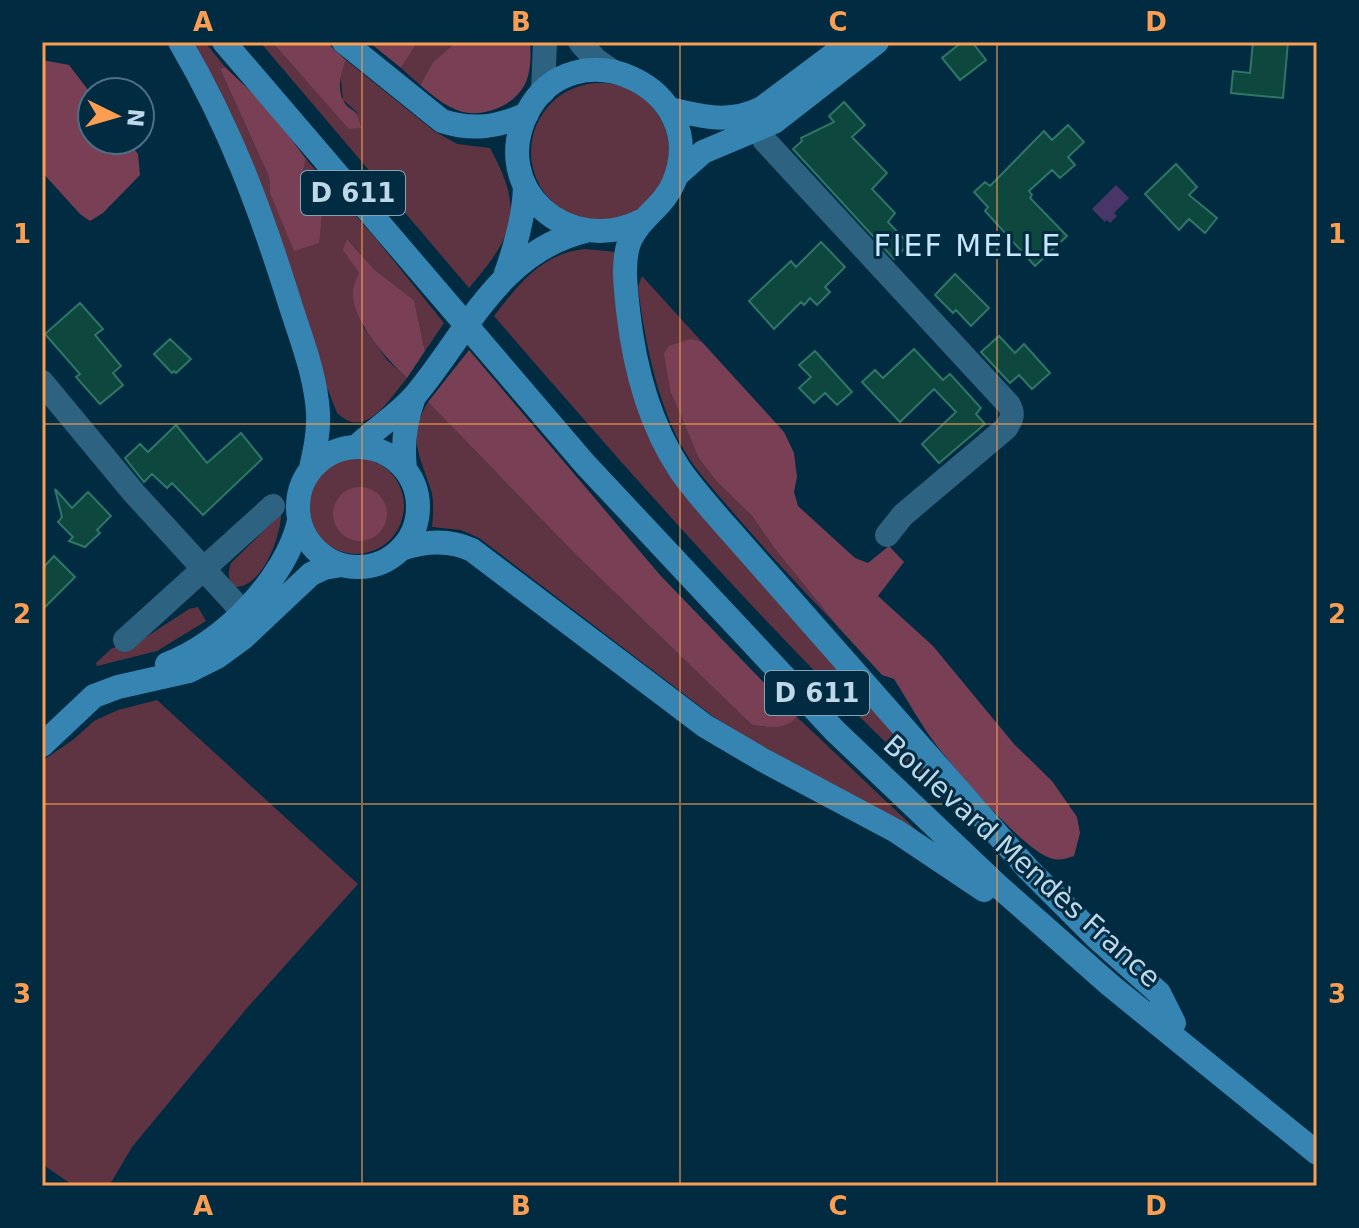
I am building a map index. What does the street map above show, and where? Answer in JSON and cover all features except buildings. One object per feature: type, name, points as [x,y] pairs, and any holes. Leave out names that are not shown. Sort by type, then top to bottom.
[{"type":"main road","points":[[42,745],[94,696],[118,687],[156,681],[189,671],[231,647],[295,541],[300,488],[311,468],[318,434],[312,373],[246,171],[217,107],[180,42]]},
{"type":"main road","name":"D 611","points":[[224,42],[486,337]]},
{"type":"main road","name":"D 611","points":[[239,42],[486,337]]},
{"type":"main road","points":[[344,42],[442,121],[460,127],[479,128],[527,114]]},
{"type":"main road","points":[[670,109],[719,119],[749,114],[762,108],[850,42]]},
{"type":"main road","points":[[877,42],[791,111],[759,131],[703,152],[677,175],[663,201],[641,221],[627,248],[626,272],[631,339],[647,399],[680,469],[726,526],[1028,869],[1096,937],[1159,993],[1174,1023]]},
{"type":"main road","points":[[357,446],[414,397],[505,275],[516,246],[524,207],[525,187],[518,152],[520,132],[527,114],[543,92],[575,73],[593,70],[630,76],[646,85],[670,109],[680,143],[677,175]]},
{"type":"main road","points":[[525,187],[552,218],[585,231]]},
{"type":"main road","points":[[505,275],[544,246],[564,236],[585,231],[614,231],[641,221]]},
{"type":"main road","name":"Boulevard Mendès France","points":[[486,337],[585,464],[835,731],[997,885],[1110,985],[1317,1153]]},
{"type":"main road","name":"Boulevard Mendès France","points":[[486,337],[735,608],[845,722],[1013,882],[1174,1023],[1317,1139]]},
{"type":"main road","points":[[405,469],[402,448],[414,397]]},
{"type":"main road","points":[[42,730],[83,690],[100,679],[169,664],[249,618],[311,574],[342,565],[374,565],[401,549],[416,524],[418,510],[413,481],[405,469],[384,451],[357,446],[332,452],[311,468]]},
{"type":"main road","points":[[299,521],[310,544],[319,553],[342,565]]},
{"type":"main road","points":[[401,549],[429,542],[445,542],[472,550],[705,726],[908,838],[994,898],[1098,986],[1110,985]]},
{"type":"street","points":[[543,92],[545,42]]},
{"type":"street","points":[[580,42],[596,60],[612,71]]},
{"type":"street","points":[[759,131],[1012,411],[1012,419],[1006,428],[903,515],[887,535]]},
{"type":"street","points":[[42,382],[134,493],[249,618]]},
{"type":"street","points":[[125,640],[273,506]]},
{"type":"shaded area","points":[[190,42],[205,42],[225,67],[220,69],[269,177],[270,193],[321,212],[302,175],[306,159],[444,323],[425,351],[414,300],[375,270],[348,240],[344,250],[359,273],[362,325],[387,360],[407,378],[385,406],[367,420],[348,420],[337,413]]},
{"type":"shaded area","points":[[260,42],[272,42],[305,79],[359,114],[343,100],[340,73],[346,60],[434,131],[457,144],[490,148],[508,189],[510,222],[496,253],[469,288]]},
{"type":"shaded area","points":[[272,42],[326,42],[346,60],[340,80],[341,95],[357,116],[361,128],[349,129]]},
{"type":"shaded area","points":[[369,42],[413,42],[416,45],[401,68]]},
{"type":"shaded area","points":[[413,42],[456,42],[433,62],[420,85],[401,68],[416,45]]},
{"type":"shaded area","points":[[456,42],[530,42],[529,70],[524,86],[503,106],[485,112],[466,112],[442,102],[420,85],[433,62]]},
{"type":"shaded area","points":[[42,60],[69,65],[77,76],[76,156],[138,156],[140,175],[103,213],[90,221],[42,172]]},
{"type":"shaded area","points":[[225,67],[268,108],[306,159],[302,175],[322,212],[319,243],[294,251],[270,193],[269,177],[220,69]]},
{"type":"shaded area","points":[[600,83],[626,89],[648,104],[663,126],[669,152],[663,178],[648,200],[626,215],[600,221],[574,215],[552,200],[537,178],[531,152],[537,126],[552,104],[574,89]]},
{"type":"shaded area","points":[[1116,185],[1129,198],[1114,213],[1117,216],[1110,223],[1105,222],[1092,209]]},
{"type":"shaded area","points":[[347,239],[375,270],[414,300],[425,351],[407,378],[381,350],[358,314],[353,291],[359,273],[343,250]]},
{"type":"shaded area","points":[[585,249],[616,252],[638,399],[974,826],[786,642],[667,513],[494,316],[533,272],[556,257]]},
{"type":"shaded area","points":[[642,276],[702,342],[691,340],[671,393],[699,459],[717,482],[752,516],[839,628],[744,525],[685,452],[667,414],[654,372],[638,287]]},
{"type":"shaded area","points":[[691,339],[702,342],[784,432],[794,453],[797,477],[794,492],[798,506],[855,558],[868,563],[889,546],[904,562],[878,596],[933,646],[1014,744],[1052,781],[1077,817],[1080,833],[1074,856],[1056,859],[1038,852],[990,808],[937,746],[894,679],[882,675],[839,628],[752,516],[717,482],[699,459],[671,393],[664,354],[669,346]]},
{"type":"shaded area","points":[[469,350],[660,575],[797,717],[777,727],[752,725],[573,552],[428,402]]},
{"type":"shaded area","points":[[428,402],[573,552],[752,725],[781,726],[797,717],[926,839],[761,747],[714,717],[479,538],[461,530],[432,527],[432,494],[420,459],[417,438],[421,415]]},
{"type":"shaded area","points":[[356,458],[374,462],[390,472],[400,488],[404,506],[400,524],[390,540],[374,550],[356,554],[338,550],[322,540],[312,524],[308,506],[312,488],[322,472],[338,462]]},
{"type":"shaded area","points":[[360,487],[379,495],[387,514],[379,533],[360,541],[341,533],[333,514],[341,495]]},
{"type":"shaded area","points":[[281,514],[274,547],[261,571],[253,580],[234,587],[229,576],[231,563]]},
{"type":"shaded area","points":[[198,607],[206,621],[157,651],[97,666],[96,663],[111,649],[125,643],[137,643],[189,609]]},
{"type":"shaded area","points":[[157,700],[358,884],[247,1008],[132,1147],[109,1186],[74,1186],[42,1164],[42,761],[94,721],[118,710]]},
{"type":"district","name":"FIEF MELLE","points":[[968,245]]}]
